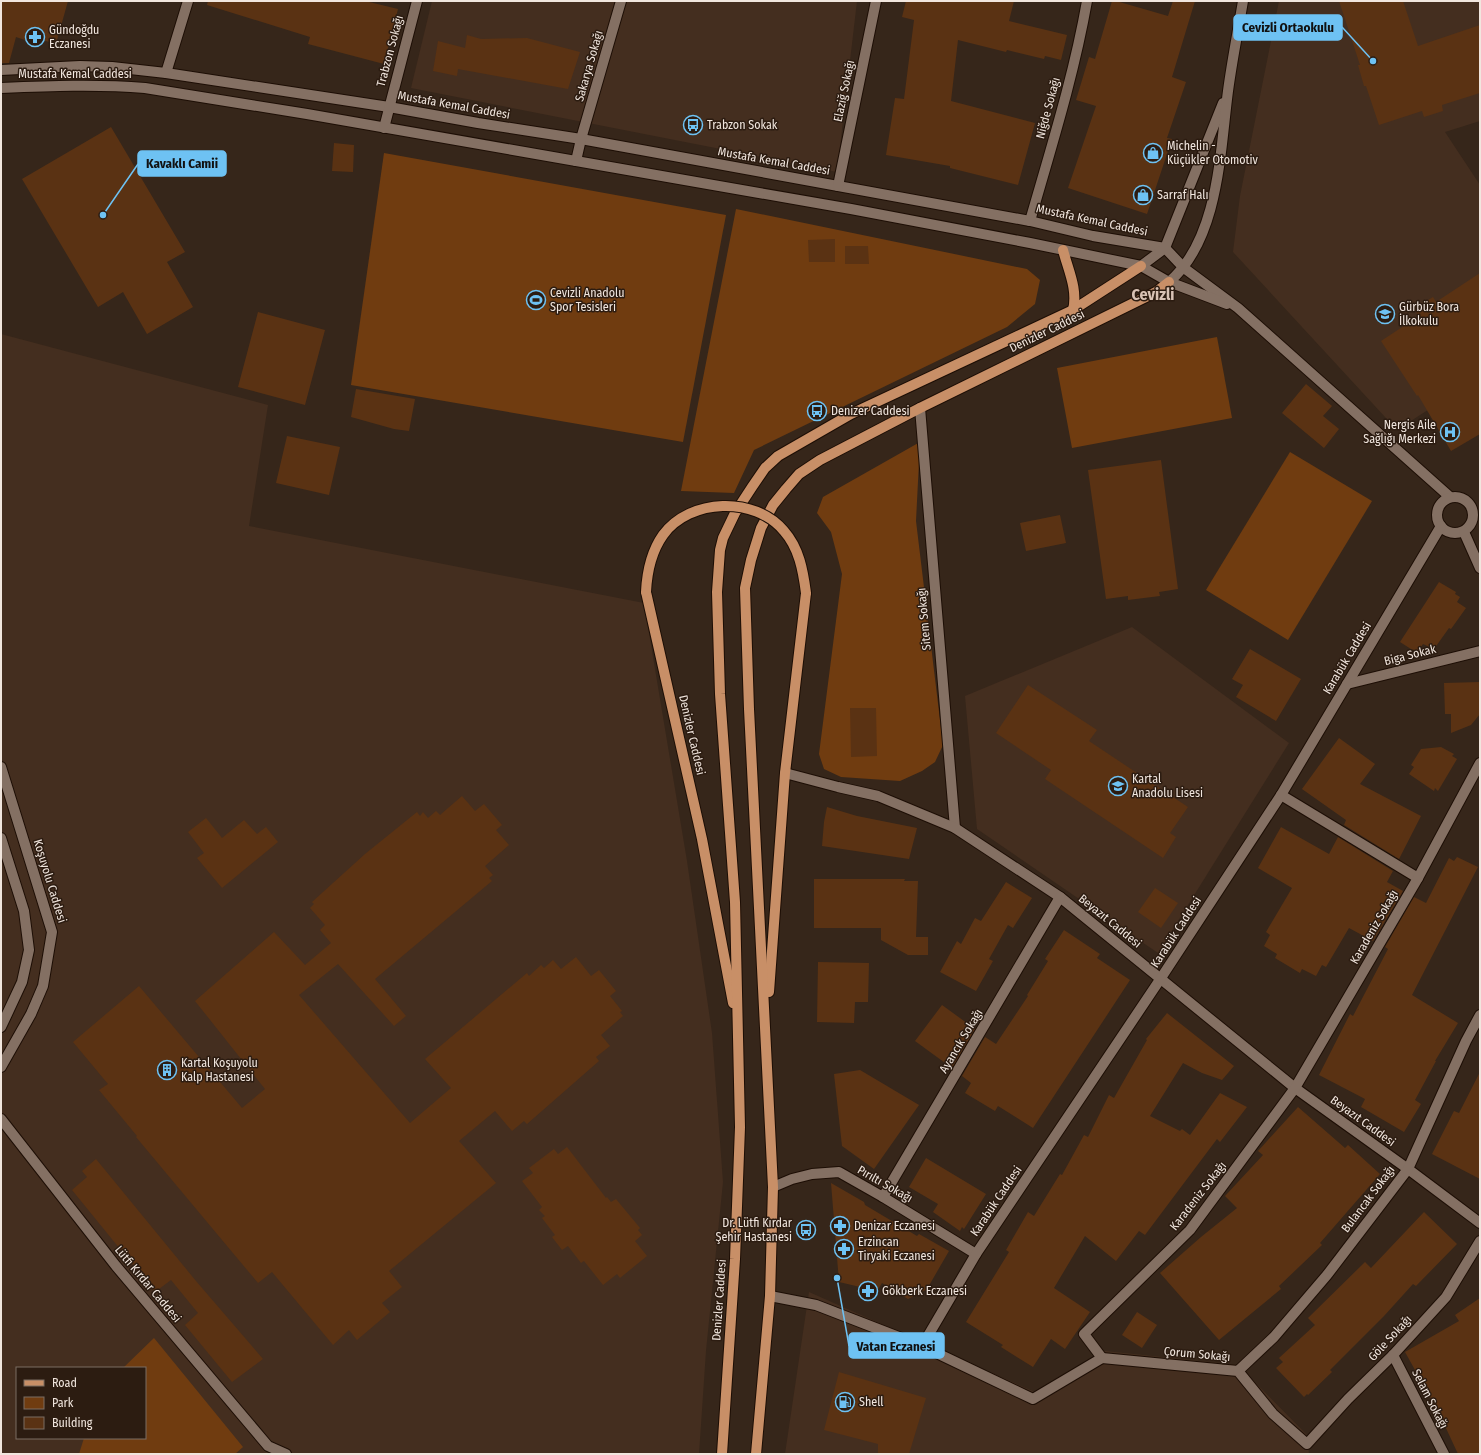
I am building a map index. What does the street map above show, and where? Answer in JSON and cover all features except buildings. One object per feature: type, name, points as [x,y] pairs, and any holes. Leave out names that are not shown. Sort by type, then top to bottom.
[{"type":"main road","points":[[1063,250],[1074,288],[1075,302],[1073,310]]},
{"type":"main road","name":"Denizler Caddesi","points":[[722,1454],[735,1251],[740,1127],[735,902],[720,694],[717,592],[719,556],[723,538],[735,513],[752,487],[765,468],[778,456],[851,414],[1073,310],[1141,266]]},
{"type":"main road","name":"Denizler Caddesi","points":[[756,1454],[770,1296],[773,1187],[749,709],[746,618],[746,588],[751,560],[761,528],[773,505],[799,474],[820,460],[920,408],[1149,296],[1170,282]]},
{"type":"main road","name":"Denizler Caddesi","points":[[738,1028],[702,840],[646,592],[647,572],[654,552],[664,534],[677,521],[693,512],[712,507],[732,506],[748,508],[768,517],[783,529],[797,553],[803,571],[806,592],[785,773],[766,1040]]},
{"type":"street","points":[[166,73],[188,1]]},
{"type":"street","name":"Trabzon Sokağı","points":[[384,128],[417,1]]},
{"type":"street","name":"Sakarya Sokağı","points":[[576,161],[621,1]]},
{"type":"street","name":"Elaziğ Sokağı","points":[[838,186],[876,1]]},
{"type":"street","name":"Niğde Sokağı","points":[[1030,221],[1060,114],[1087,1]]},
{"type":"street","name":"Denizler Caddesi","points":[[1170,282],[1184,268],[1197,245],[1212,201],[1243,1]]},
{"type":"street","name":"Mustafa Kemal Caddesi","points":[[1,70],[80,66],[112,67],[166,73],[389,107],[581,139],[1030,221],[1093,236],[1165,248]]},
{"type":"street","name":"Mustafa Kemal Caddesi","points":[[1,88],[78,85],[145,88],[852,209],[1141,266]]},
{"type":"street","name":"Denizler Caddesi","points":[[1141,266],[1165,248],[1229,88]]},
{"type":"street","points":[[1165,248],[1184,268],[1238,308],[1450,497]]},
{"type":"street","points":[[1141,266],[1170,282],[1238,308]]},
{"type":"street","name":"Sitem Sokağı","points":[[920,408],[955,828]]},
{"type":"street","points":[[1450,497],[1456,497],[1476,504],[1472,524],[1464,532],[1456,535],[1445,532],[1436,518],[1437,510],[1444,501],[1450,497]]},
{"type":"street","name":"Karabük Caddesi","points":[[922,1346],[976,1254],[1161,978],[1281,795],[1441,526]]},
{"type":"street","points":[[1464,532],[1480,568]]},
{"type":"street","name":"Biga Sokak","points":[[1347,684],[1480,651]]},
{"type":"street","name":"Karadeniz Sokağı","points":[[1102,1358],[1084,1334],[1190,1230],[1295,1088],[1418,878],[1480,763]]},
{"type":"street","name":"Koşuyolu Caddesi","points":[[1,767],[52,932],[43,986],[32,1014],[1,1066]]},
{"type":"street","name":"Beyazıt Caddesi","points":[[785,773],[878,796],[955,828],[1060,897],[1295,1088],[1408,1168],[1480,1223]]},
{"type":"street","points":[[1281,795],[1418,878]]},
{"type":"street","points":[[1,838],[24,911],[29,950],[22,982],[1,1027]]},
{"type":"street","name":"Ayancık Sokağı","points":[[883,1197],[1060,897]]},
{"type":"street","name":"Bulancak Sokağı","points":[[1238,1371],[1274,1337],[1326,1275],[1408,1168],[1480,1015]]},
{"type":"street","name":"Lütfi Kırdar Caddesi","points":[[1,1119],[116,1266],[268,1446],[286,1454]]},
{"type":"street","name":"Pırıltı Sokağı","points":[[773,1187],[792,1179],[812,1174],[838,1172],[883,1197],[976,1254]]},
{"type":"street","name":"Göle Sokağı","points":[[1307,1444],[1348,1399],[1393,1355],[1446,1297],[1480,1241]]},
{"type":"street","points":[[770,1296],[816,1305],[922,1346],[1033,1399],[1102,1358]]},
{"type":"street","name":"Selam Sokağı","points":[[1393,1355],[1444,1454]]},
{"type":"street","name":"Çorum Sokağı","points":[[1102,1358],[1238,1371],[1273,1414],[1307,1444]]},
{"type":"shaded area","points":[[432,1],[857,1],[837,172],[411,88]]},
{"type":"shaded area","points":[[1279,1],[1480,1],[1480,121],[1445,132],[1480,185],[1480,376],[1397,430],[1233,252],[1240,196]]},
{"type":"shaded area","points":[[1,334],[268,405],[249,526],[644,603],[687,861],[712,1033],[723,1182],[706,1351],[699,1454],[1,1454]]},
{"type":"shaded area","name":"Kartal Anadolu Lisesi","points":[[1132,627],[1289,743],[1158,953],[977,829],[965,696]]},
{"type":"shaded area","points":[[809,1292],[1037,1393],[1105,1351],[1238,1365],[1307,1435],[1309,1454],[785,1454]]},
{"type":"green space","name":"Cevizli Anadolu Spor Tesisleri","points":[[384,153],[726,215],[683,442],[351,385]]},
{"type":"green space","points":[[736,209],[1027,269],[1040,280],[1035,304],[1007,327],[754,450],[734,493],[681,491]]},
{"type":"green space","points":[[1217,337],[1232,418],[1072,448],[1057,368]]},
{"type":"green space","points":[[920,442],[916,521],[943,745],[935,762],[922,771],[900,781],[841,777],[824,769],[819,754],[842,574],[831,532],[817,513],[823,497]]},
{"type":"green space","points":[[1290,452],[1372,501],[1288,640],[1206,590]]},
{"type":"green space","points":[[154,1338],[243,1447],[235,1454],[79,1454],[84,1439],[146,1439],[146,1367],[124,1367]]},
{"type":"place","name":"Gündoğdu Eczanesi","points":[[35,37]]},
{"type":"place","name":"Cevizli Ortaokulu","points":[[1373,61]]},
{"type":"place","name":"Trabzon Sokak","points":[[693,125]]},
{"type":"place","name":"Michelin - Küçükler Otomotiv","points":[[1153,153]]},
{"type":"place","name":"Sarraf Halı","points":[[1143,195]]},
{"type":"place","name":"Kavaklı Camii","points":[[103,215]]},
{"type":"place","name":"Cevizli Anadolu Spor Tesisleri","points":[[536,300]]},
{"type":"place","name":"Gürbüz Bora İlkokulu","points":[[1385,314]]},
{"type":"place","name":"Denizer Caddesi","points":[[817,411]]},
{"type":"place","name":"Nergis Aile Sağlığı Merkezi","points":[[1450,432]]},
{"type":"place","name":"Kartal Anadolu Lisesi","points":[[1118,786]]},
{"type":"place","name":"Kartal Koşuyolu Kalp Hastanesi","points":[[167,1070]]},
{"type":"place","name":"Denizar Eczanesi","points":[[840,1226]]},
{"type":"place","name":"Dr. Lütfi Kırdar Şehir Hastanesi","points":[[806,1230]]},
{"type":"place","name":"Erzincan Tiryaki Eczanesi","points":[[844,1249]]},
{"type":"place","name":"Vatan Eczanesi","points":[[837,1278]]},
{"type":"place","name":"Gökberk Eczanesi","points":[[868,1291]]},
{"type":"place","name":"Shell","points":[[845,1402]]},
{"type":"district","name":"Cevizli","points":[[1153,294]]}]
